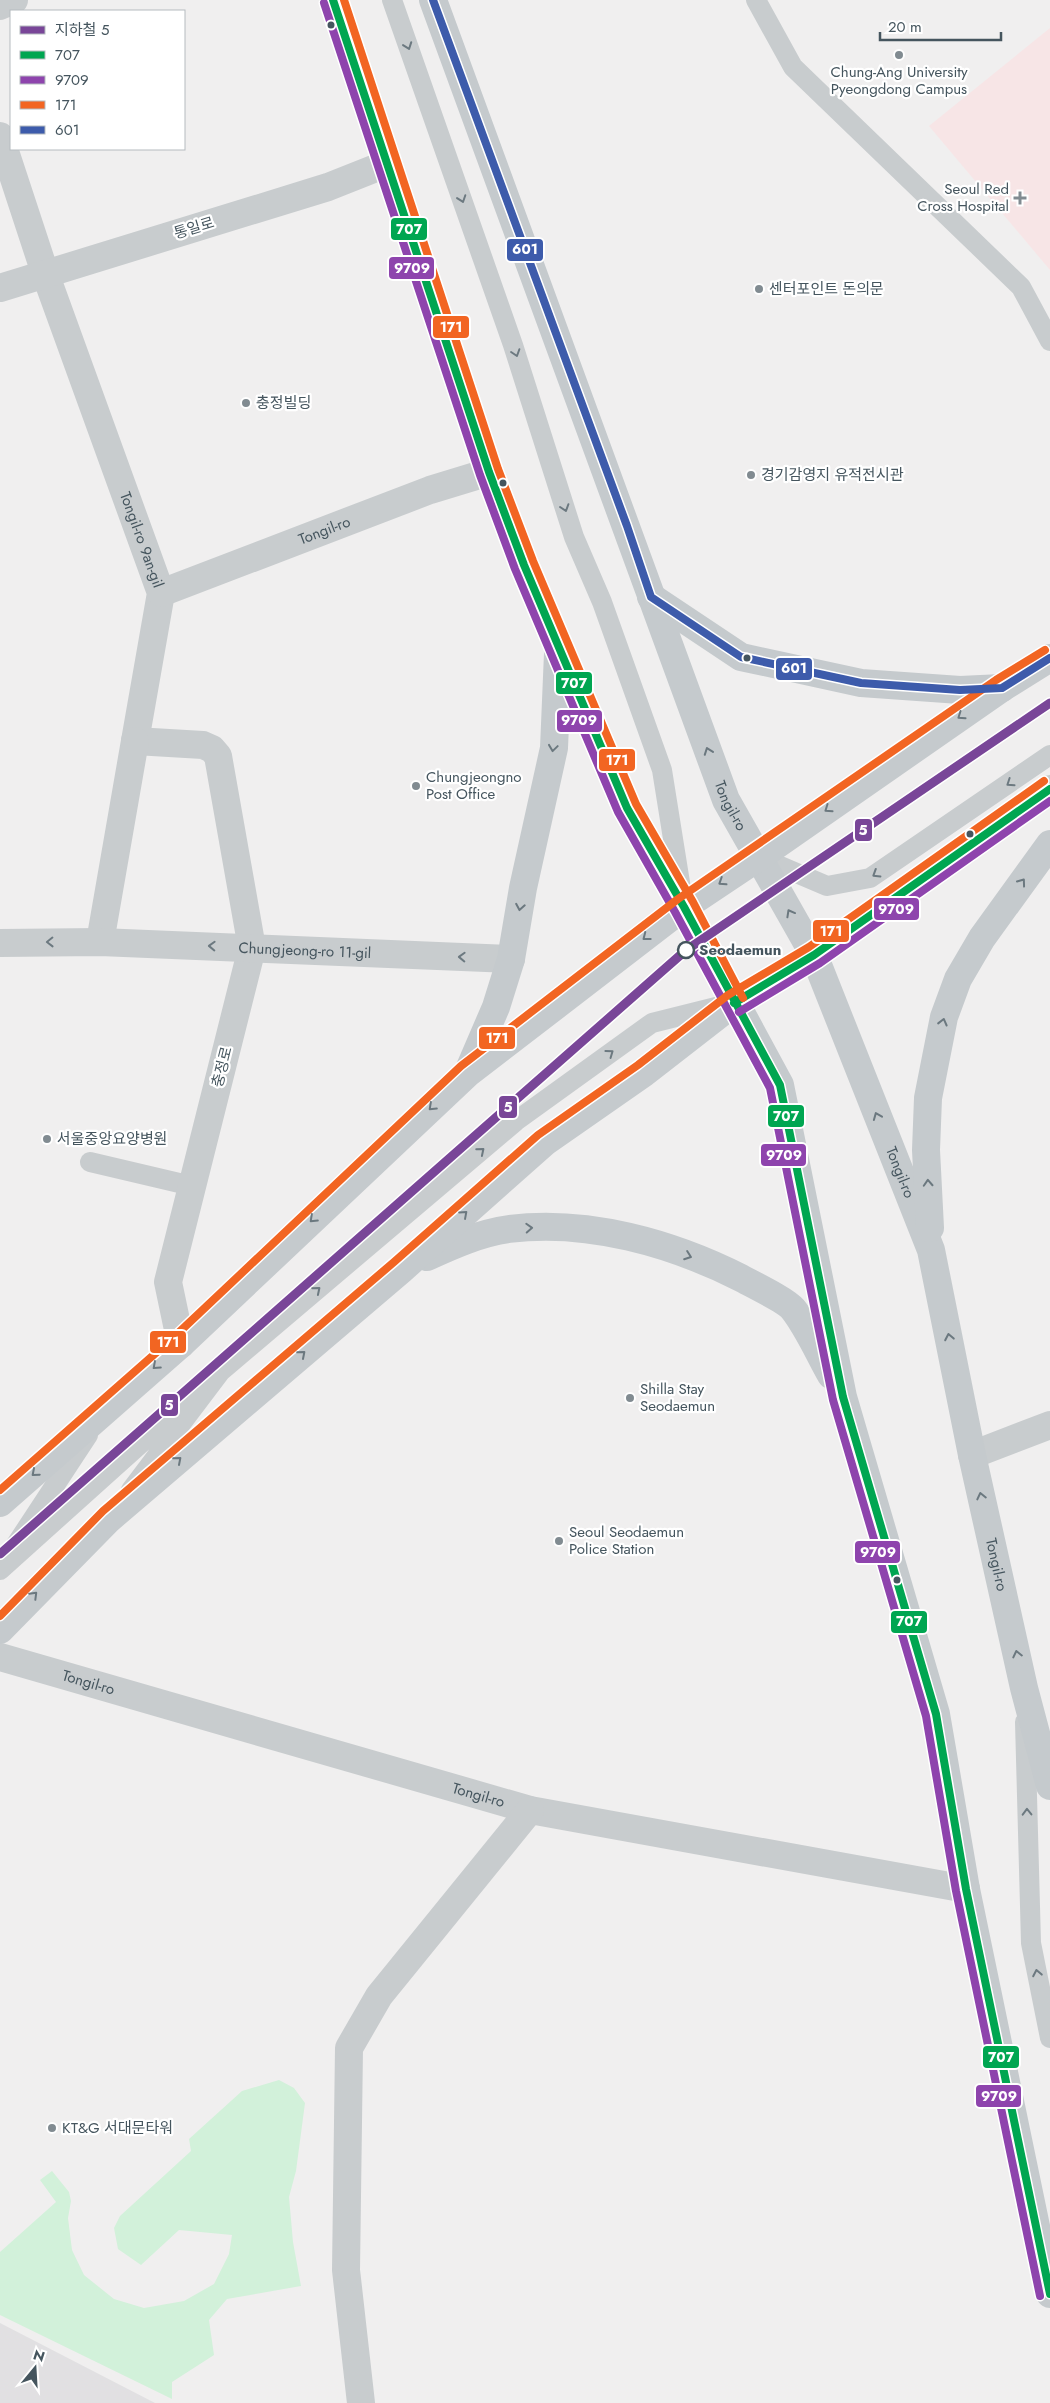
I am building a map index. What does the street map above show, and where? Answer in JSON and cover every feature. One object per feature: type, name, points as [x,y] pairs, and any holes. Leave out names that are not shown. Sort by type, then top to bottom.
[{"type":"main road","points":[[333,0],[490,472],[524,565],[626,808],[684,907],[734,1003],[780,1085],[843,1397],[936,1714],[966,1889],[1050,2294]]},
{"type":"main road","name":"Tongil-ro","points":[[433,0],[726,800],[814,955],[931,1250],[972,1455],[1024,1688],[1050,1786]]},
{"type":"main road","points":[[651,597],[741,656],[861,683],[960,690],[1002,688]]},
{"type":"main road","points":[[467,1074],[496,1007],[510,959],[523,888],[554,748],[559,647]]},
{"type":"main road","points":[[0,1503],[181,1344],[467,1074],[684,907],[1002,688],[1050,658]]},
{"type":"main road","points":[[0,1630],[109,1519],[400,1270],[545,1142],[644,1073],[734,1003],[814,955],[1050,789]]},
{"type":"main road","points":[[931,1250],[926,1150],[928,1098],[944,1018],[958,979],[982,938],[1050,844]]},
{"type":"main road","points":[[400,1270],[459,1242],[509,1230],[550,1227],[600,1231],[656,1245],[720,1267],[792,1308],[843,1397]]},
{"type":"street","points":[[0,6],[14,0]]},
{"type":"street","name":"Tongil-ro 9an-gil","points":[[0,136],[45,273],[161,593],[136,741]]},
{"type":"street","name":"통일로","points":[[0,288],[328,187],[386,164]]},
{"type":"street","name":"Tongil-ro","points":[[161,593],[430,490],[490,472]]},
{"type":"street","points":[[100,942],[136,741],[203,745],[212,749],[218,756],[252,948]]},
{"type":"street","name":"Chungjeong-ro 11-gil","points":[[0,943],[100,942],[510,959]]},
{"type":"street","name":"충정로","points":[[181,1344],[168,1282],[252,948]]},
{"type":"street","points":[[972,1455],[1050,1425]]},
{"type":"street","name":"Tongil-ro","points":[[0,1657],[530,1810],[966,1889]]},
{"type":"street","points":[[360,2403],[346,2270],[349,2048],[379,1996],[530,1810]]},
{"type":"lane","points":[[392,0],[513,345],[574,538],[602,602],[662,770],[684,907]]},
{"type":"lane","points":[[756,0],[793,67],[1021,288],[1050,341]]},
{"type":"lane","points":[[759,857],[827,886],[870,878],[1050,755]]},
{"type":"lane","points":[[0,1569],[221,1371],[516,1121],[628,1039],[652,1024],[734,1003]]},
{"type":"lane","points":[[90,1162],[192,1186]]},
{"type":"lane","points":[[109,1519],[221,1371]]},
{"type":"lane","points":[[0,1569],[102,1414]]},
{"type":"lane","points":[[1024,1688],[1031,1943],[1050,2038]]},
{"type":"shaded area","name":"Seoul Red Cross Hospital","points":[[1050,28],[1050,270],[929,126]]},
{"type":"shaded area","points":[[0,2323],[155,2403],[0,2403]]},
{"type":"green space","points":[[279,2080],[294,2088],[305,2103],[296,2171],[289,2197],[293,2242],[301,2286],[227,2299],[209,2320],[214,2355],[172,2382],[172,2399],[0,2315],[0,2252],[56,2202],[40,2180],[52,2171],[69,2192],[71,2201],[68,2218],[72,2250],[84,2275],[114,2299],[144,2308],[184,2301],[214,2284],[229,2254],[232,2235],[179,2230],[141,2265],[118,2249],[114,2228],[120,2216],[191,2151],[189,2139],[242,2091]]},
{"type":"metro line","name":"5","points":[[0,1554],[685,951],[1050,703]]},
{"type":"transit line","name":"707","points":[[333,0],[489,472],[524,565],[627,808],[684,907],[780,1085],[843,1397],[936,1714],[966,1889],[1050,2294]]},
{"type":"transit line","name":"171","points":[[344,0],[498,469],[533,561],[636,804],[693,902],[743,998]]},
{"type":"transit line","name":"601","points":[[433,0],[627,526],[651,597],[741,657],[861,683],[960,690],[1002,688],[1050,658]]},
{"type":"transit line","name":"9709","points":[[324,3],[480,475],[515,569],[618,812],[675,912],[770,1088],[833,1400],[926,1716],[956,1891],[1040,2296]]},
{"type":"transit line","name":"171","points":[[0,1490],[174,1337],[461,1066],[678,899],[996,680],[1045,650]]},
{"type":"transit line","name":"171","points":[[0,1616],[103,1511],[394,1262],[538,1135],[638,1065],[728,995],[809,947],[1044,781]]},
{"type":"transit line","name":"707","points":[[734,1003],[814,955],[1050,789]]},
{"type":"transit line","name":"9709","points":[[739,1012],[820,963],[1050,801]]},
{"type":"place","name":"Chung-Ang University Pyeongdong Campus","points":[[899,55]]},
{"type":"place","name":"Seoul Red Cross Hospital","points":[[1020,198]]},
{"type":"place","name":"센터포인트 돈의문","points":[[759,289]]},
{"type":"place","name":"충정빌딩","points":[[246,403]]},
{"type":"place","name":"경기감영지 유적전시관","points":[[751,475]]},
{"type":"place","name":"Chungjeongno Post Office","points":[[416,786]]},
{"type":"place","name":"Seodaemun","points":[[686,950]]},
{"type":"place","name":"서울중앙요양병원","points":[[47,1139]]},
{"type":"place","name":"Shilla Stay Seodaemun","points":[[630,1398]]},
{"type":"place","name":"Seoul Seodaemun Police Station","points":[[559,1541]]},
{"type":"place","name":"KT&G 서대문타워","points":[[52,2128]]}]
